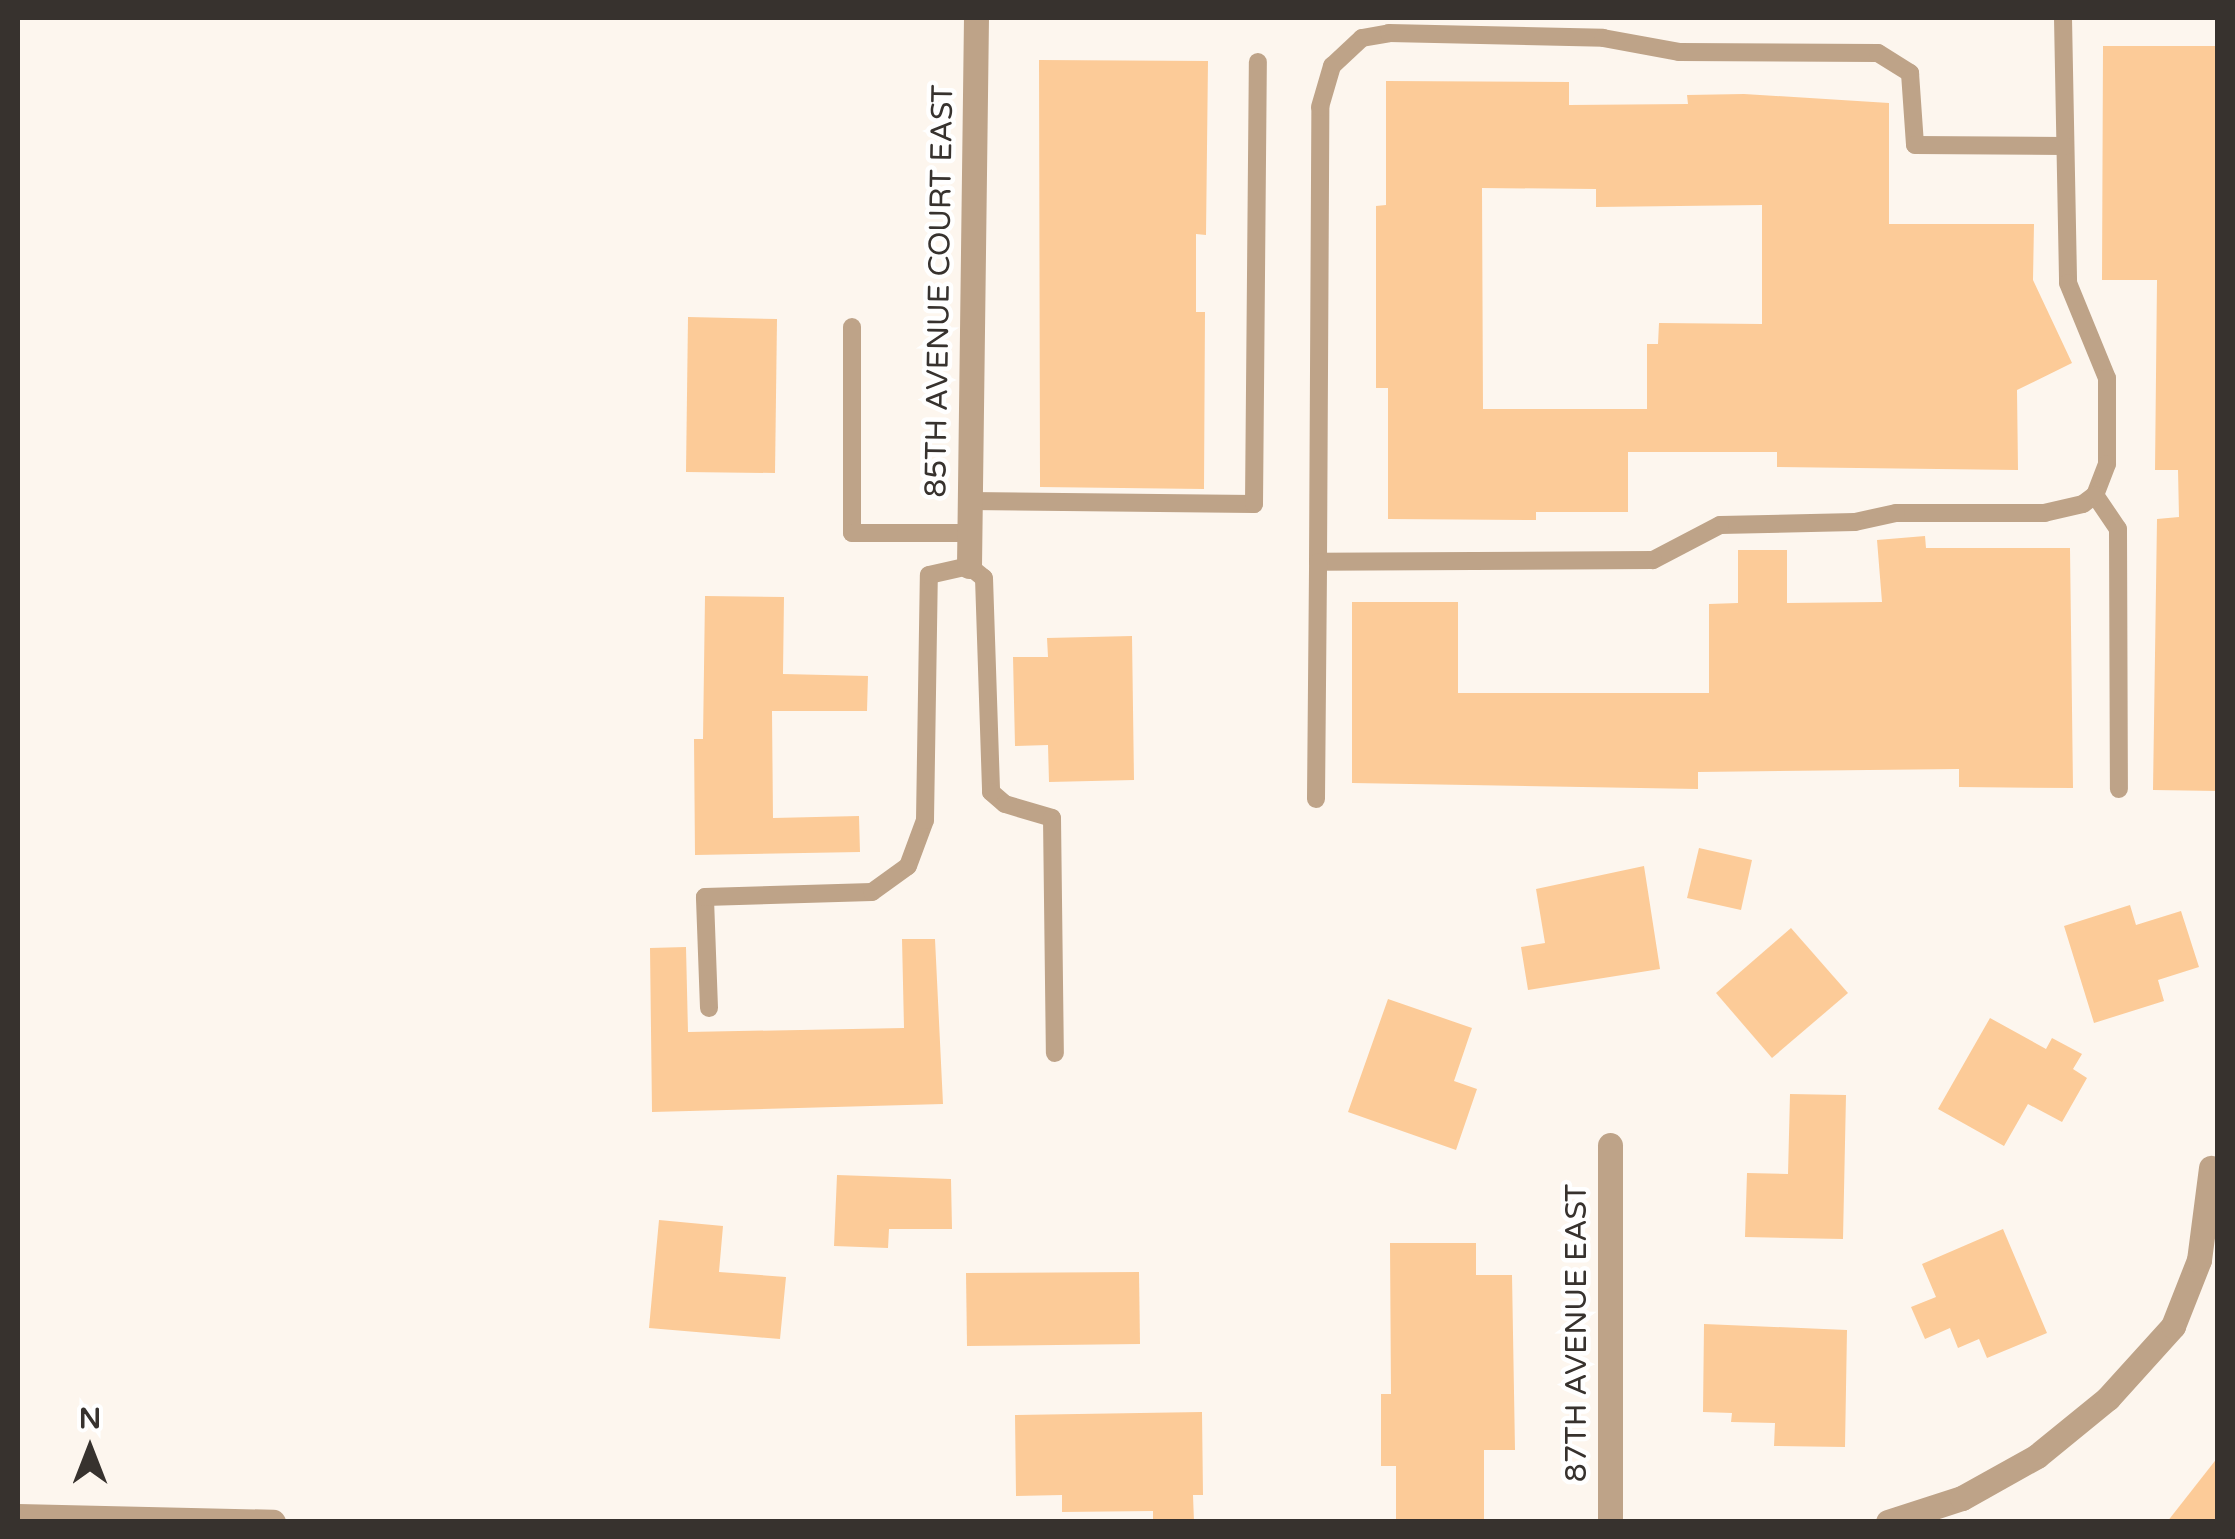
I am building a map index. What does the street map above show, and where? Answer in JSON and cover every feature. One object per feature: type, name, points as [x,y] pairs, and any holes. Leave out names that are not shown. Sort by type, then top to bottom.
[{"type":"street","name":"85TH AVENUE COURT EAST","points":[[969,566],[976,18]]},
{"type":"street","name":"87TH AVENUE EAST","points":[[1610,1145],[1610,1522]]},
{"type":"street","points":[[1888,1522],[1962,1498],[2037,1456],[2108,1398],[2173,1326],[2198,1260],[2211,1168]]},
{"type":"street","points":[[18,1516],[274,1522]]},
{"type":"lane","points":[[1318,562],[1653,560],[1720,525],[1855,522],[1896,512],[2045,513],[2066,511],[2095,495],[2108,464],[2108,378],[2068,283],[2063,18]]},
{"type":"lane","points":[[1316,799],[1320,107],[1332,66],[1362,38],[1389,32],[1603,38],[1679,52],[1878,53],[1910,73],[1915,145],[2065,146]]},
{"type":"lane","points":[[970,501],[1254,504],[1258,62]]},
{"type":"lane","points":[[852,328],[852,533],[970,533]]},
{"type":"lane","points":[[2095,495],[2118,529],[2119,789]]},
{"type":"lane","points":[[709,1008],[705,897],[872,892],[908,866],[925,820],[929,575],[969,566],[984,578],[992,792],[1005,804],[1052,818],[1055,1053]]},
{"type":"building","points":[[2103,46],[2218,46],[2218,791],[2153,790],[2157,519],[2179,517],[2178,470],[2155,470],[2157,280],[2102,280]]},
{"type":"building","points":[[1039,60],[1208,61],[1206,235],[1196,234],[1196,312],[1205,312],[1204,489],[1040,487]]},
{"type":"building","points":[[1386,81],[1569,82],[1569,105],[1688,104],[1687,95],[1744,94],[1889,103],[1889,224],[2034,224],[2033,280],[2072,363],[2017,390],[2018,470],[1777,467],[1777,452],[1628,452],[1628,512],[1536,512],[1536,520],[1388,519],[1388,388],[1376,388],[1376,206],[1386,205]],"holes":[[[1482,188],[1596,189],[1596,207],[1762,205],[1762,324],[1659,323],[1658,344],[1647,344],[1647,409],[1483,409]]]},
{"type":"building","points":[[688,317],[777,319],[775,473],[686,472]]},
{"type":"building","points":[[1925,536],[1926,548],[2070,548],[2073,788],[1959,787],[1959,769],[1698,772],[1698,789],[1352,783],[1352,602],[1458,602],[1458,693],[1709,693],[1709,604],[1738,603],[1738,550],[1787,550],[1787,603],[1882,602],[1877,540]]},
{"type":"building","points":[[705,596],[784,597],[783,674],[868,676],[867,711],[772,711],[773,818],[859,816],[860,852],[695,855],[694,739],[703,739]]},
{"type":"building","points":[[1132,636],[1134,780],[1049,782],[1048,745],[1015,746],[1013,657],[1048,657],[1047,638]]},
{"type":"building","points":[[1699,848],[1752,860],[1741,910],[1687,898]]},
{"type":"building","points":[[1644,866],[1660,969],[1528,990],[1521,947],[1545,943],[1536,889]]},
{"type":"building","points":[[2130,905],[2136,925],[2181,911],[2199,967],[2158,980],[2164,1001],[2094,1023],[2064,926]]},
{"type":"building","points":[[1791,928],[1848,993],[1772,1058],[1716,993]]},
{"type":"building","points":[[902,939],[935,939],[943,1104],[652,1112],[650,948],[686,947],[688,1032],[904,1028]]},
{"type":"building","points":[[1388,999],[1472,1028],[1454,1081],[1477,1089],[1456,1150],[1348,1112]]},
{"type":"building","points":[[1990,1018],[2046,1049],[2052,1038],[2082,1054],[2073,1069],[2087,1078],[2062,1122],[2028,1104],[2004,1146],[1938,1109]]},
{"type":"building","points":[[1790,1094],[1846,1095],[1843,1239],[1745,1237],[1747,1173],[1788,1174]]},
{"type":"building","points":[[837,1175],[951,1179],[952,1229],[889,1229],[888,1248],[834,1246]]},
{"type":"building","points":[[659,1220],[723,1226],[719,1272],[786,1277],[780,1339],[649,1328]]},
{"type":"building","points":[[2003,1229],[2047,1333],[1987,1358],[1979,1339],[1958,1348],[1950,1328],[1925,1339],[1911,1307],[1936,1297],[1922,1264]]},
{"type":"building","points":[[1390,1243],[1476,1243],[1476,1275],[1512,1275],[1515,1450],[1484,1450],[1484,1522],[1396,1522],[1396,1466],[1381,1466],[1381,1394],[1391,1394]]},
{"type":"building","points":[[1139,1272],[1140,1344],[967,1346],[966,1273]]},
{"type":"building","points":[[1704,1324],[1847,1330],[1845,1447],[1774,1446],[1775,1423],[1731,1422],[1732,1413],[1703,1412]]},
{"type":"building","points":[[1202,1412],[1203,1495],[1193,1495],[1194,1522],[1153,1522],[1153,1511],[1062,1512],[1062,1495],[1016,1496],[1015,1415]]},
{"type":"building","points":[[2218,1457],[2218,1522],[2167,1522]]}]
